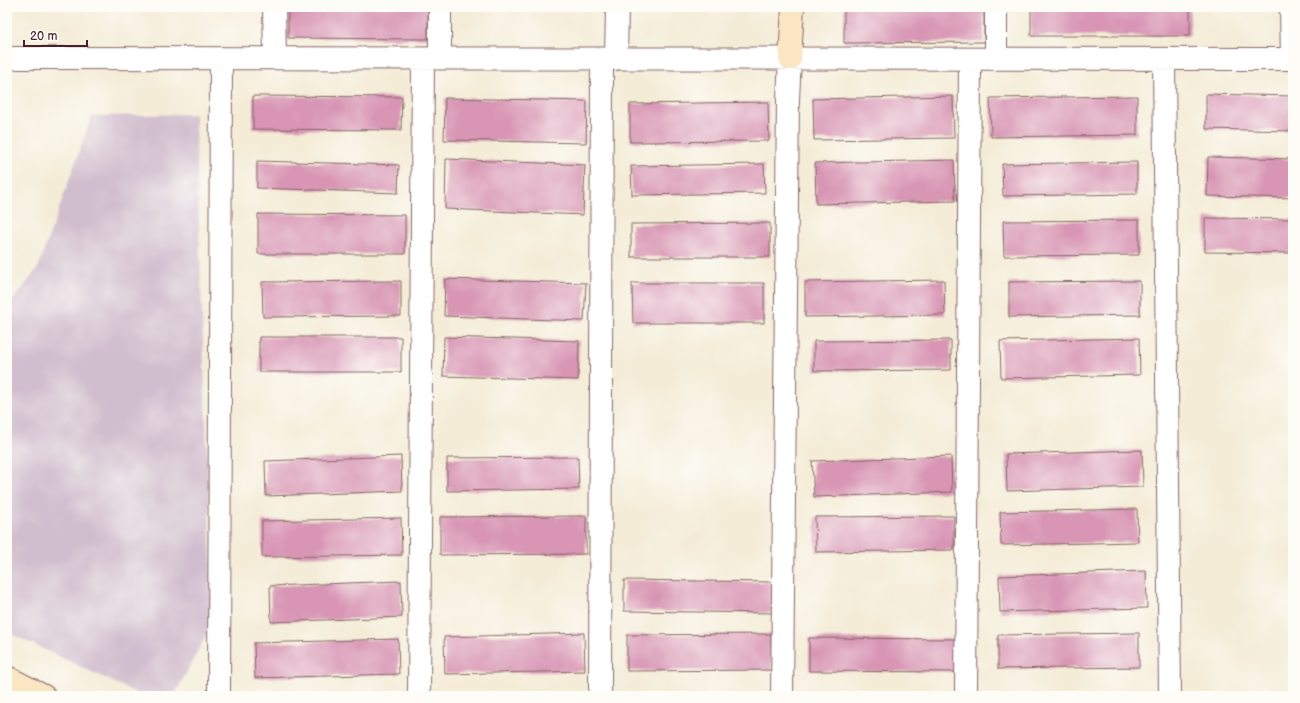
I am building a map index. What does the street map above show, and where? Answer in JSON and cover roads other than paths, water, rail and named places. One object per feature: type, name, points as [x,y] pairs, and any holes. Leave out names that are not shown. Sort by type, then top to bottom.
[{"type":"street","points":[[274,7],[275,58]]},
{"type":"street","points":[[419,696],[432,58],[440,7]]},
{"type":"street","points":[[600,696],[609,59],[617,7]]},
{"type":"street","points":[[782,696],[788,99],[793,7]]},
{"type":"street","points":[[996,7],[996,59]]},
{"type":"street","points":[[7,58],[1292,59],[1291,7]]},
{"type":"street","points":[[219,696],[221,58]]},
{"type":"street","points":[[966,696],[970,58]]},
{"type":"street","points":[[1164,59],[1170,696]]},
{"type":"street","points":[[7,676],[44,696]]}]
